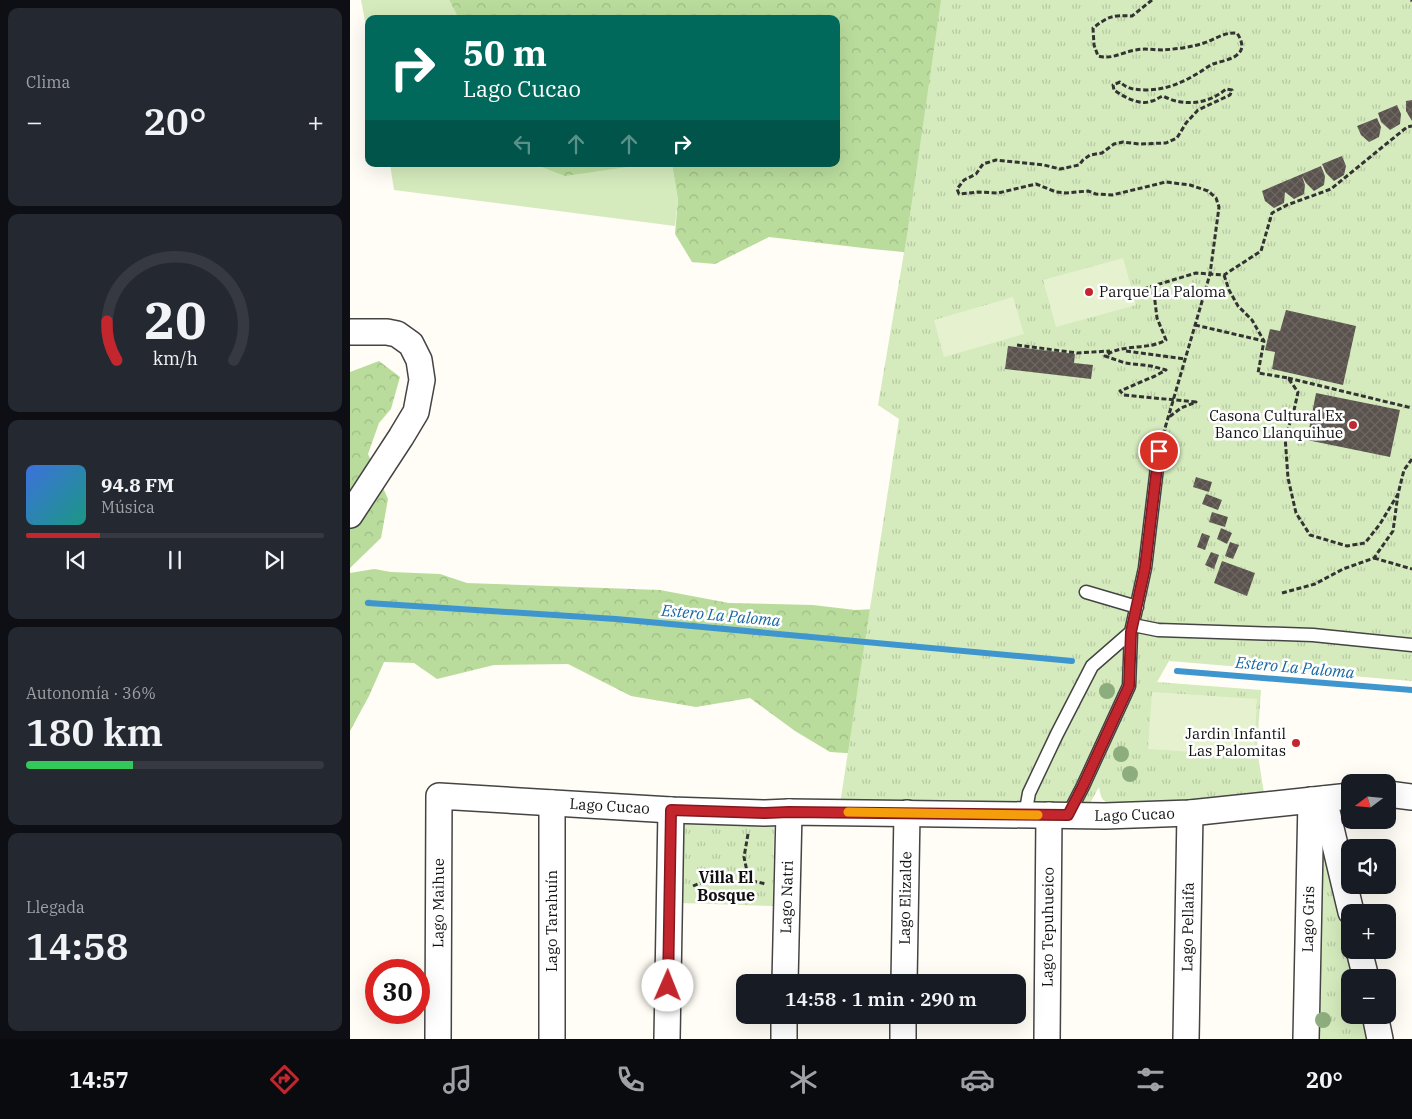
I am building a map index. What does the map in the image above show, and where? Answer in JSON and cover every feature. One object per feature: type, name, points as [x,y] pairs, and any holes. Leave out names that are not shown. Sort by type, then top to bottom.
[{"type":"street","points":[[350,332],[387,332],[397,334],[411,344],[420,360],[422,380],[416,412],[350,515]]},
{"type":"street","points":[[1396,795],[1412,796]]},
{"type":"street","name":"Lago Cucao","points":[[439,796],[671,810],[1105,816],[1190,814],[1341,797]]},
{"type":"street","name":"Lago Maihue","points":[[438,1039],[439,796]]},
{"type":"street","points":[[1317,799],[1349,904]]},
{"type":"street","name":"Lago Gris","points":[[1306,1039],[1317,799]]},
{"type":"street","name":"Lago Tarahuín","points":[[552,803],[552,1039]]},
{"type":"street","points":[[667,1039],[671,810]]},
{"type":"street","name":"Lago Natri","points":[[777,812],[788,896],[786,974]]},
{"type":"street","name":"Lago Elizalde","points":[[904,974],[907,813]]},
{"type":"street","name":"Lago Pellaifa","points":[[1186,1039],[1190,814]]},
{"type":"street","name":"Lago Tepuhueico","points":[[1047,1039],[1048,815]]},
{"type":"street","points":[[784,1024],[784,1039]]},
{"type":"street","points":[[903,1024],[903,1039]]},
{"type":"street","points":[[1377,1024],[1380,1039]]},
{"type":"lane","points":[[1159,451],[1146,560],[1132,629],[1129,686],[1083,786],[1048,815],[1029,793],[1092,666],[1132,629],[1313,635],[1412,646]]},
{"type":"lane","points":[[1086,592],[1137,607]]},
{"type":"path","points":[[1152,0],[1132,16],[1115,15],[1105,19],[1093,28],[1094,45],[1098,56],[1106,58],[1136,50],[1164,50],[1188,46],[1206,42],[1232,32],[1237,33],[1240,37],[1242,48],[1238,54],[1213,64],[1169,88],[1156,90],[1134,89],[1126,88],[1120,82],[1113,85],[1114,90],[1140,103],[1152,101],[1163,96],[1170,100],[1188,103],[1199,102],[1218,96],[1226,89],[1232,90],[1230,94],[1198,110],[1186,123],[1177,138],[1166,143],[1139,144],[1123,142],[1114,144],[1102,153],[1090,155],[1079,165],[1060,169],[1044,165],[996,160],[983,164],[976,174],[964,180],[957,189],[960,194],[978,192],[998,193],[1036,184],[1056,192],[1088,191],[1096,194],[1112,195],[1166,182],[1190,185],[1208,191],[1216,198],[1219,207],[1210,274],[1173,399],[1168,417],[1181,408],[1196,402],[1173,399],[1124,395],[1120,391],[1166,370],[1105,356],[1111,351],[1158,344],[1166,340],[1157,318],[1153,285]]},
{"type":"path","points":[[1136,291],[1196,273],[1224,275],[1261,252],[1272,213],[1287,205],[1331,189],[1407,126],[1412,126]]},
{"type":"path","points":[[1224,275],[1229,290],[1238,306],[1252,320],[1264,341],[1258,373],[1288,378],[1412,408]]},
{"type":"path","points":[[1195,325],[1264,341]]},
{"type":"path","points":[[1017,345],[1077,353],[1128,350],[1185,359]]},
{"type":"path","points":[[1288,378],[1298,392],[1293,415],[1285,436],[1288,478],[1296,513],[1310,535],[1347,546],[1365,543],[1380,524],[1398,494]]},
{"type":"path","points":[[1282,593],[1315,584],[1343,569],[1374,558],[1394,531],[1398,494],[1404,470],[1412,459]]},
{"type":"path","points":[[1374,558],[1412,569]]},
{"type":"path","points":[[749,881],[744,856],[749,831],[754,823],[777,812]]},
{"type":"path","points":[[670,898],[700,883],[722,880],[749,881],[774,886],[788,896]]},
{"type":"green space","points":[[361,0],[449,0],[457,15],[365,15],[365,21]]},
{"type":"green space","points":[[449,0],[1412,0],[987,260],[769,237],[715,264],[692,262],[675,234],[678,200],[672,167],[840,167],[840,15],[457,15]]},
{"type":"green space","name":"Parque La Paloma","points":[[941,0],[1412,0],[1412,681],[1169,661],[1157,682],[1261,690],[1257,749],[1264,793],[1196,800],[1112,805],[1102,798],[1099,787],[1085,812],[840,804],[899,419],[878,405],[907,235]]},
{"type":"green space","points":[[390,167],[672,167],[678,200],[675,226],[394,190]]},
{"type":"green space","points":[[542,167],[627,167],[565,176]]},
{"type":"green space","name":"Parque La Paloma","points":[[1123,258],[1136,305],[1056,327],[1043,280]]},
{"type":"green space","points":[[1013,297],[1024,334],[944,357],[934,320]]},
{"type":"green space","points":[[379,361],[400,377],[391,409],[379,423],[368,454],[388,499],[381,538],[350,568],[350,372]]},
{"type":"green space","points":[[374,569],[391,572],[440,574],[467,583],[660,590],[729,603],[813,605],[855,610],[914,607],[908,757],[830,752],[795,731],[750,698],[696,707],[631,696],[568,664],[494,665],[437,679],[414,663],[384,662],[369,696],[350,731],[350,573]]},
{"type":"green space","points":[[1152,692],[1257,699],[1254,756],[1148,749]]},
{"type":"green space","points":[[682,823],[774,826],[773,906],[680,903]]},
{"type":"green space","points":[[1322,829],[1341,909],[1341,959],[1353,959],[1355,969],[1341,969],[1341,1024],[1368,1024],[1371,1039],[1312,1039]]},
{"type":"building","points":[[1412,100],[1412,121],[1406,111],[1406,101]]},
{"type":"building","points":[[1397,105],[1401,114],[1400,124],[1390,130],[1381,122],[1378,113]]},
{"type":"building","points":[[1377,118],[1381,127],[1379,137],[1369,142],[1361,135],[1357,126]]},
{"type":"building","points":[[1342,156],[1346,166],[1344,175],[1334,181],[1326,173],[1322,164]]},
{"type":"building","points":[[1321,166],[1325,176],[1324,185],[1314,191],[1302,176],[1305,185],[1304,194],[1294,199],[1285,192],[1284,203],[1274,208],[1265,201],[1262,191]]},
{"type":"building","points":[[1286,310],[1356,326],[1343,385],[1272,369],[1275,352],[1265,350],[1270,329],[1280,331]]},
{"type":"building","points":[[1008,346],[1075,354],[1074,363],[1093,365],[1091,379],[1005,369]]},
{"type":"building","name":"Casona Cultural Ex Banco Llanquihue","points":[[1316,393],[1400,410],[1390,457],[1307,440]]},
{"type":"building","points":[[1196,477],[1212,482],[1209,492],[1193,487]]},
{"type":"building","points":[[1206,494],[1222,500],[1218,510],[1202,504]]},
{"type":"building","points":[[1212,512],[1228,517],[1225,527],[1209,522]]},
{"type":"building","points":[[1221,528],[1232,533],[1227,544],[1217,539]]},
{"type":"building","points":[[1202,533],[1210,536],[1205,550],[1197,547]]},
{"type":"building","points":[[1230,542],[1239,545],[1233,559],[1225,556]]},
{"type":"building","points":[[1211,552],[1219,555],[1214,569],[1205,565]]},
{"type":"building","points":[[1222,561],[1255,573],[1247,596],[1214,583]]},
{"type":"waterway","name":"Estero La Paloma","points":[[368,603],[616,619],[1072,661]]},
{"type":"waterway","name":"Estero La Paloma","points":[[1177,671],[1412,690]]},
{"type":"slow traffic","points":[[848,812],[1038,815]]},
{"type":"place","name":"Parque La Paloma","points":[[1089,292]]},
{"type":"place","name":"Casona Cultural Ex Banco Llanquihue","points":[[1353,425]]},
{"type":"place","name":"Jardin Infantil Las Palomitas","points":[[1296,743]]},
{"type":"district","name":"Villa El Bosque","points":[[726,886]]},
{"type":"route","points":[[668,986],[671,810],[765,813],[1068,815],[1129,686],[1131,632],[1145,568],[1159,451]]}]
